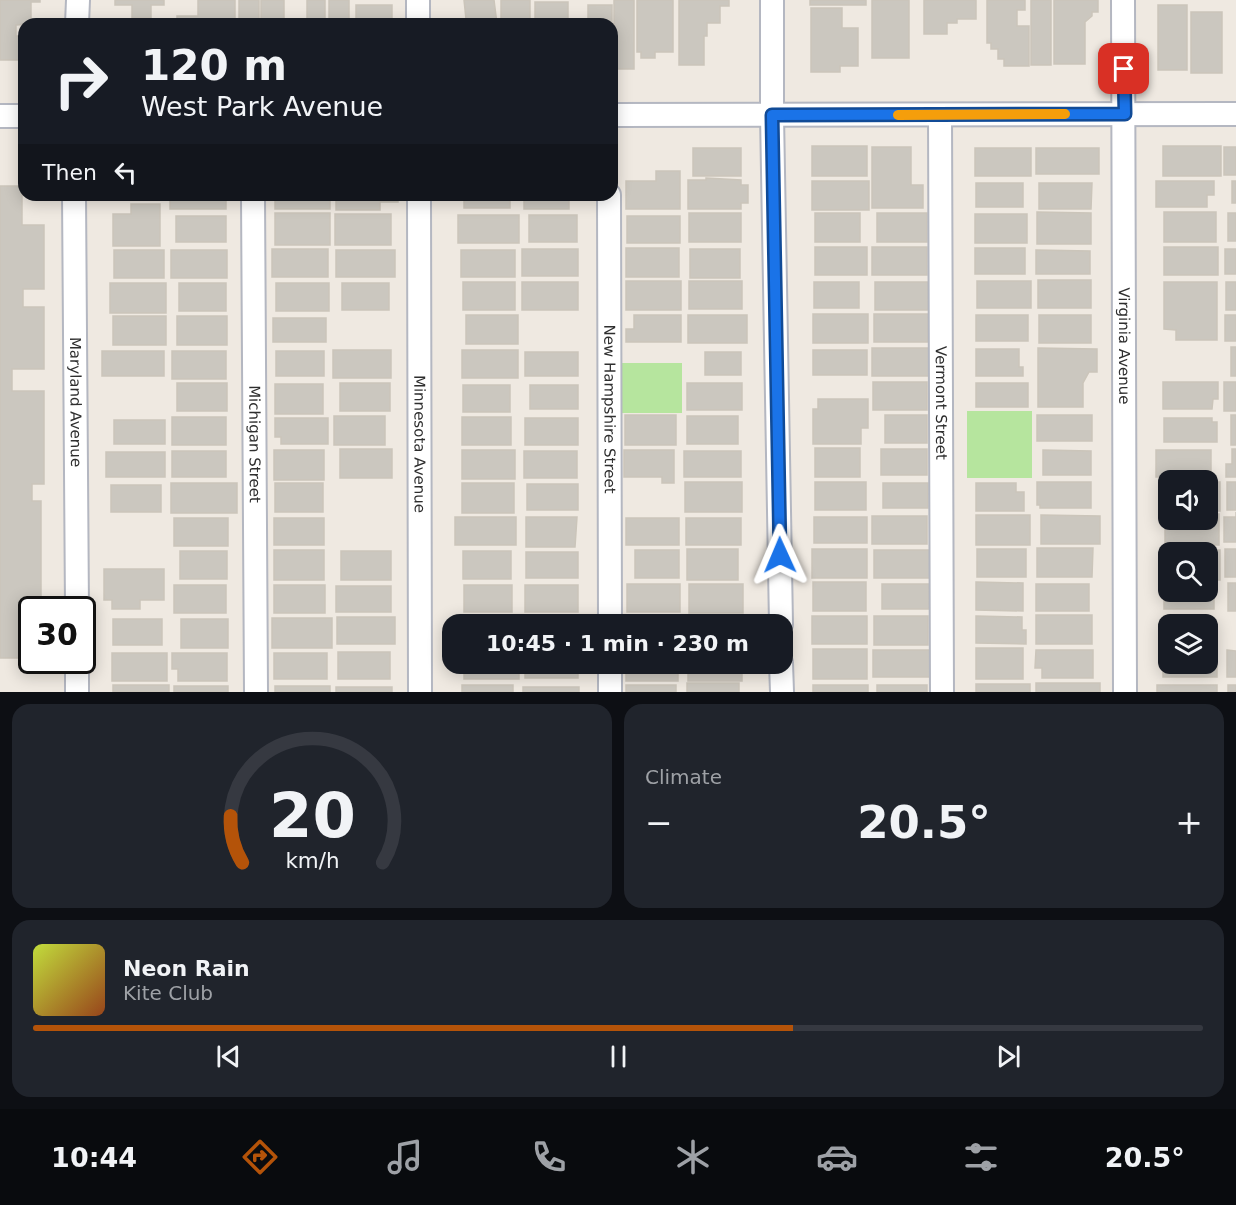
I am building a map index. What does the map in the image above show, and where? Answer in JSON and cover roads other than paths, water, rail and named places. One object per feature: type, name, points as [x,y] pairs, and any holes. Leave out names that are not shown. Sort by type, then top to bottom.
[{"type":"street","points":[[77,18],[78,0]]},
{"type":"street","points":[[418,0],[418,18]]},
{"type":"street","points":[[772,0],[781,614]]},
{"type":"street","name":"Virginia Avenue","points":[[1123,0],[1125,692]]},
{"type":"street","points":[[618,115],[1236,114]]},
{"type":"street","name":"Vermont Street","points":[[940,115],[942,692]]},
{"type":"street","points":[[0,116],[18,116]]},
{"type":"street","name":"Maryland Avenue","points":[[74,201],[77,596]]},
{"type":"street","name":"Michigan Street","points":[[254,201],[255,692]]},
{"type":"street","name":"Minnesota Avenue","points":[[419,201],[420,692]]},
{"type":"street","name":"New Hampshire Street","points":[[609,201],[610,614]]},
{"type":"street","points":[[77,674],[77,692]]},
{"type":"street","points":[[610,674],[610,692]]},
{"type":"street","points":[[782,674],[782,692]]}]
